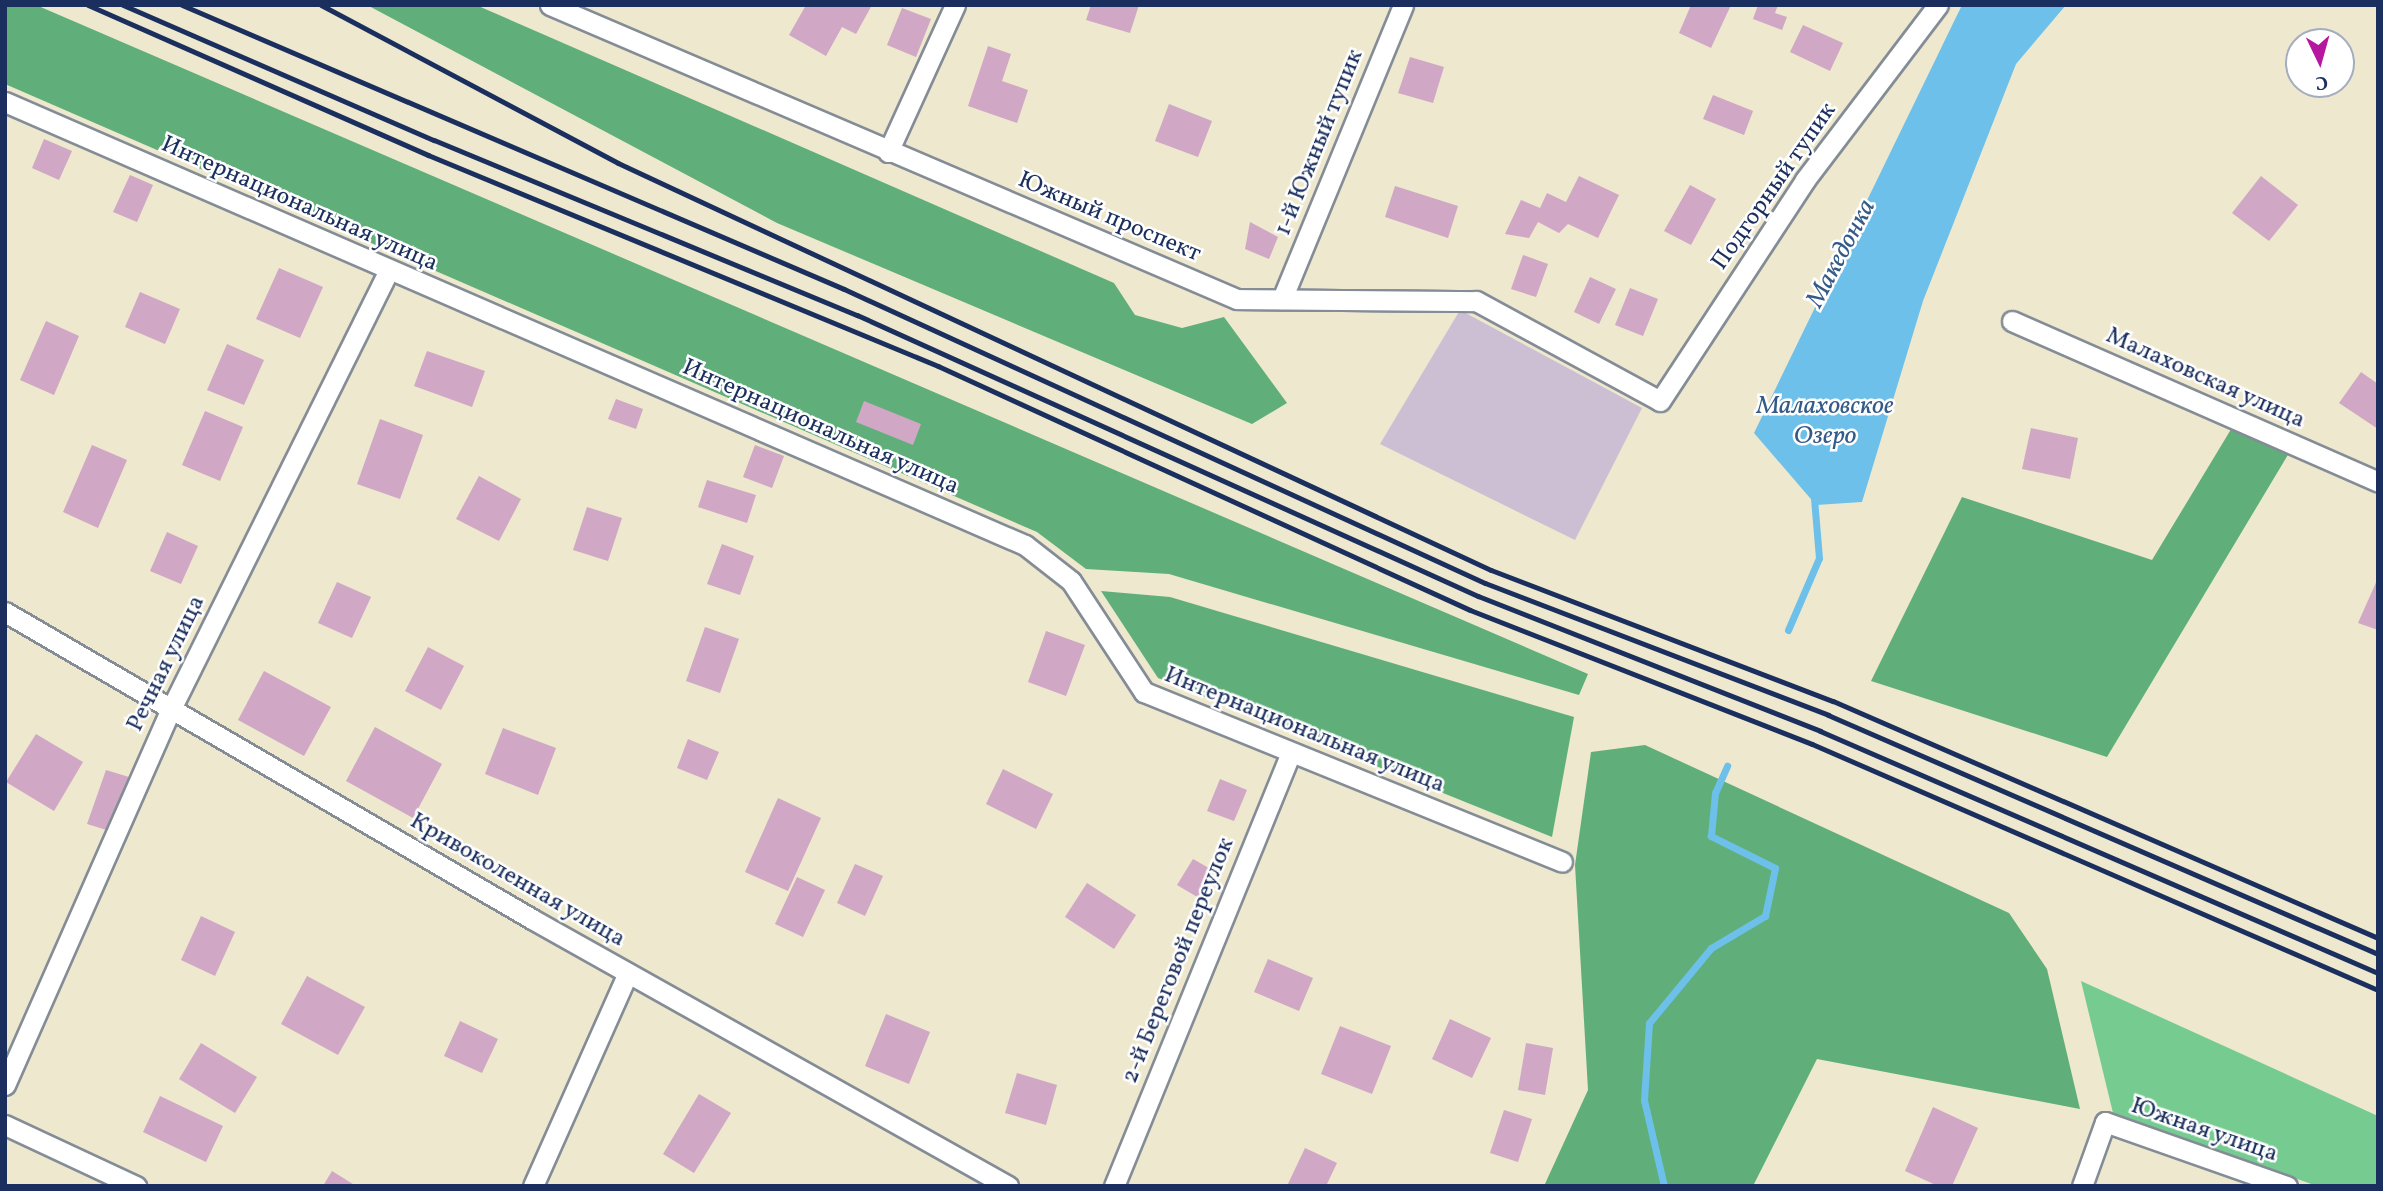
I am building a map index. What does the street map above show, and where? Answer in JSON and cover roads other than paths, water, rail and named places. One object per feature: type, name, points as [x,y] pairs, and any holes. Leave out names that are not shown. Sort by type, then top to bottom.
[{"type":"street","name":"Южный проспект","points":[[550,5],[888,152],[1237,299],[1476,301],[1660,401]]},
{"type":"street","points":[[888,152],[955,5]]},
{"type":"street","name":"1-й Южный тупик","points":[[1282,299],[1403,5]]},
{"type":"street","name":"Подгорный тупик","points":[[1660,401],[1805,180],[1938,5]]},
{"type":"street","name":"Интернациональная улица","points":[[5,102],[388,272],[707,404],[1025,545],[1071,581],[1144,692],[1290,754],[1562,862]]},
{"type":"street","name":"Речная улица","points":[[5,1085],[171,709],[388,272]]},
{"type":"street","name":"Малаховская улица","points":[[2012,321],[2378,482]]},
{"type":"street","name":"Кривоколенная улица","points":[[5,612],[628,974],[1008,1186]]},
{"type":"street","name":"2-й Береговой переулок","points":[[1114,1186],[1290,754]]},
{"type":"street","points":[[533,1186],[628,974]]},
{"type":"street","name":"Южная улица","points":[[2082,1186],[2105,1122],[2287,1186]]},
{"type":"street","points":[[5,1125],[136,1186]]},
{"type":"water","name":"Малаховское Озеро","points":[[1962,5],[2066,5],[2016,64],[1923,301],[1862,502],[1816,505],[1754,433]]},
{"type":"waterway","name":"Македонка","points":[[1788,630],[1819,558],[1814,498]]},
{"type":"waterway","name":"Македонка","points":[[1664,1186],[1644,1100],[1649,1023],[1711,948],[1765,916],[1775,868],[1711,836],[1715,793],[1727,766]]},
{"type":"railway","points":[[88,5],[428,155],[938,366],[1470,610],[1812,744],[2378,990]]},
{"type":"railway","points":[[123,5],[434,140],[857,315],[1478,596],[1820,731],[2378,973]]},
{"type":"railway","points":[[182,5],[844,289],[1485,583],[1828,715],[2378,954]]},
{"type":"railway","points":[[321,5],[618,163],[1491,570],[1833,701],[2378,938]]}]
